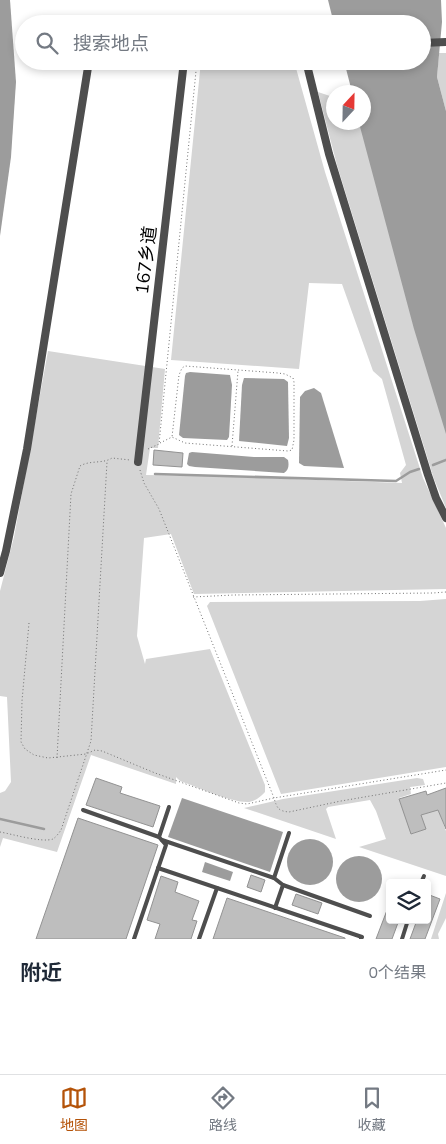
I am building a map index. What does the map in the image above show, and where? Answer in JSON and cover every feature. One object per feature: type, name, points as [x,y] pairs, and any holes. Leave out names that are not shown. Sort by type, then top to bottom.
[{"type":"street","points":[[431,43],[446,42]]},
{"type":"street","points":[[0,573],[27,449],[88,70]]},
{"type":"street","name":"167乡道","points":[[138,462],[183,70]]},
{"type":"street","points":[[308,70],[329,154],[356,242],[428,475],[446,518]]},
{"type":"lane","points":[[161,839],[169,807]]},
{"type":"lane","points":[[83,810],[274,878],[283,885],[370,916]]},
{"type":"lane","points":[[274,878],[289,832]]},
{"type":"lane","points":[[134,939],[166,845],[161,839]]},
{"type":"lane","points":[[158,868],[362,937],[361,939]]},
{"type":"lane","points":[[275,908],[283,885]]},
{"type":"lane","points":[[199,939],[217,888]]},
{"type":"lane","points":[[402,939],[407,924]]},
{"type":"path","points":[[160,443],[196,70]]},
{"type":"path","points":[[185,366],[285,374],[292,378],[294,382],[294,445],[292,450],[185,443],[172,437],[179,374],[185,366]]},
{"type":"path","points":[[232,446],[238,370]]},
{"type":"path","points":[[139,451],[146,450],[172,437]]},
{"type":"path","points":[[57,758],[71,494],[80,466],[94,461],[122,458],[138,462],[144,483],[159,509],[277,808],[281,812],[289,812],[446,784]]},
{"type":"path","points":[[0,832],[42,840],[52,839],[57,836],[61,830],[91,741],[107,461]]},
{"type":"path","points":[[193,597],[446,592]]},
{"type":"path","points":[[30,623],[22,701],[21,742],[25,749],[34,756],[57,758],[86,754],[95,750],[102,751],[155,773],[239,803],[247,804],[446,770]]},
{"type":"shaded area","points":[[0,0],[10,0],[16,82],[11,157],[0,236]]},
{"type":"shaded area","points":[[328,0],[441,0],[442,22],[437,77],[446,111],[446,434],[414,329],[361,130],[371,130],[371,85],[350,85],[346,70],[431,70],[431,15],[332,15]]},
{"type":"shaded area","points":[[439,53],[446,53],[446,111],[437,77]]},
{"type":"shaded area","points":[[200,70],[297,70],[325,172],[423,478],[446,528],[446,589],[194,594],[171,534],[144,538],[137,636],[145,664],[146,659],[210,649],[265,785],[265,792],[258,799],[242,802],[180,781],[176,777],[176,784],[91,755],[57,852],[3,838],[0,847],[0,793],[5,791],[11,782],[7,697],[0,696],[0,591],[14,537],[48,351],[165,369],[158,448],[150,448],[146,475],[402,483],[400,473],[406,465],[382,379],[373,371],[342,284],[309,283],[299,369],[171,360]]},
{"type":"shaded area","points":[[318,92],[326,95],[326,123]]},
{"type":"shaded area","points":[[328,130],[362,130],[446,431],[446,508],[434,479]]},
{"type":"shaded area","points":[[186,373],[230,375],[232,385],[229,437],[227,440],[183,438],[179,435],[185,376]]},
{"type":"shaded area","points":[[244,378],[284,379],[288,382],[289,438],[287,446],[239,441]]},
{"type":"shaded area","points":[[314,388],[321,393],[344,468],[304,466],[299,463],[300,397],[305,391]]},
{"type":"shaded area","points":[[189,453],[254,457],[284,457],[288,460],[288,467],[284,473],[195,467],[187,464]]},
{"type":"shaded area","points":[[446,599],[446,767],[281,794],[207,606],[210,602],[420,601]]},
{"type":"shaded area","points":[[417,778],[423,779],[425,785],[410,787],[411,794],[399,798],[412,834],[425,829],[421,815],[438,809],[446,831],[446,876],[359,847],[386,839],[370,800],[328,807],[326,809],[336,839],[244,808],[283,799]]},
{"type":"shaded area","points":[[182,798],[283,832],[270,872],[168,837]]},
{"type":"shaded area","points":[[310,839],[323,843],[329,849],[333,862],[329,875],[323,881],[310,885],[297,881],[291,875],[287,862],[291,849],[297,843]]},
{"type":"shaded area","points":[[364,856],[376,862],[381,870],[381,888],[376,896],[368,901],[354,902],[342,896],[337,888],[336,874],[342,862],[350,857]]},
{"type":"shaded area","points":[[205,862],[233,872],[230,881],[202,872]]},
{"type":"shaded area","points":[[446,893],[446,918],[438,934],[439,939],[431,939]]},
{"type":"building","points":[[154,450],[183,453],[182,467],[153,465]]},
{"type":"building","points":[[96,778],[122,787],[120,793],[160,806],[153,827],[86,805]]},
{"type":"building","points":[[446,788],[446,829],[438,810],[421,815],[426,829],[411,834],[399,799],[426,791],[427,795]]},
{"type":"building","points":[[78,818],[158,845],[126,939],[36,939]]},
{"type":"building","points":[[251,875],[265,880],[261,892],[247,887]]},
{"type":"building","points":[[161,876],[178,882],[175,892],[199,901],[192,920],[197,921],[191,939],[155,939],[160,924],[147,920]]},
{"type":"building","points":[[296,894],[322,903],[318,914],[292,905]]},
{"type":"building","points":[[431,896],[440,899],[431,923]]},
{"type":"building","points":[[227,898],[345,938],[345,939],[213,939]]},
{"type":"building","points":[[386,913],[386,924],[398,924],[392,939],[376,939]]},
{"type":"building","points":[[416,924],[431,924],[425,939],[410,939]]},
{"type":"waterway","points":[[433,465],[446,460]]},
{"type":"waterway","points":[[155,474],[396,481],[410,472],[419,469]]},
{"type":"waterway","points":[[0,819],[44,829]]}]
